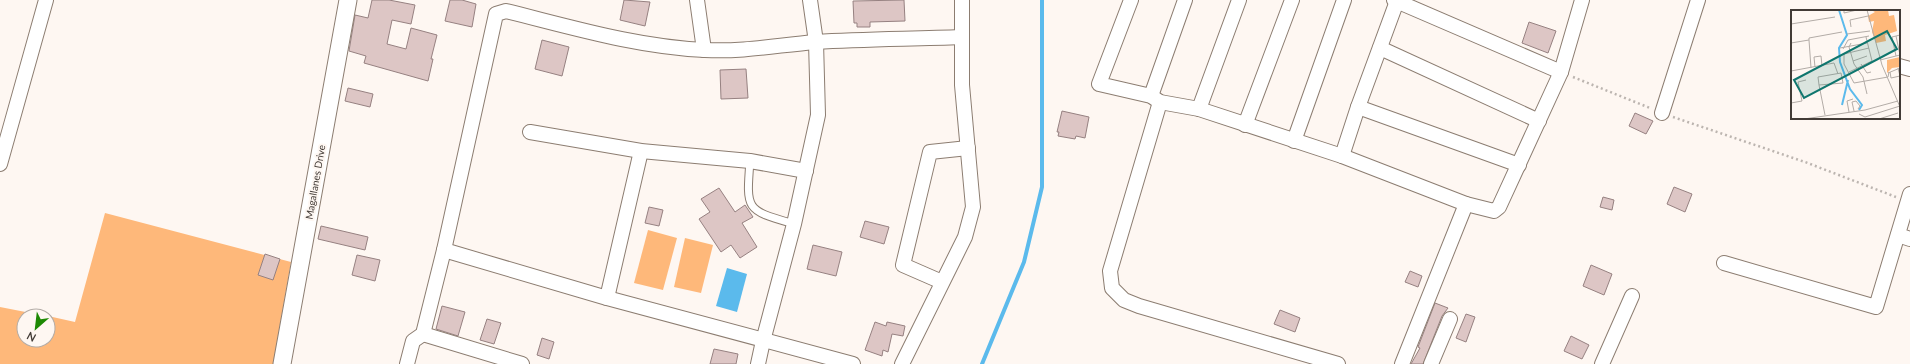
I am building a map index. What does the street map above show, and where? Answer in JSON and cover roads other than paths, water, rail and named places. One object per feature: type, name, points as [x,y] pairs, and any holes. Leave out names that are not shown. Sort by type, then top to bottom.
[{"type":"street","points":[[0,164],[46,0]]},
{"type":"street","name":"Magallanes Drive","points":[[282,364],[348,0]]},
{"type":"street","points":[[697,0],[704,50]]},
{"type":"street","points":[[758,364],[794,224],[818,115],[816,42],[810,0]]},
{"type":"street","points":[[902,364],[965,237],[973,207],[962,85],[962,0]]},
{"type":"street","points":[[1131,0],[1099,84],[1199,109],[1342,156],[1466,204],[1494,211],[1498,207],[1519,165],[1561,72],[1582,0]]},
{"type":"street","points":[[1185,0],[1155,99],[1110,271],[1112,288],[1124,300],[1139,306],[1338,364]]},
{"type":"street","points":[[1199,109],[1239,0]]},
{"type":"street","points":[[1245,125],[1292,0]]},
{"type":"street","points":[[1294,141],[1344,0]]},
{"type":"street","points":[[1662,113],[1698,0]]},
{"type":"street","points":[[1342,156],[1396,1],[1561,72]]},
{"type":"street","points":[[407,364],[413,342],[423,334],[444,250],[496,14],[506,11],[614,37],[656,45],[704,50],[751,50],[816,42],[961,37]]},
{"type":"street","points":[[1380,48],[1539,120]]},
{"type":"street","points":[[1900,66],[1910,69]]},
{"type":"street","points":[[1358,107],[1519,165]]},
{"type":"street","points":[[530,132],[641,151],[750,161],[806,171]]},
{"type":"street","points":[[942,282],[903,265],[930,152],[968,148]]},
{"type":"street","points":[[607,298],[641,151]]},
{"type":"street","points":[[1724,263],[1876,307],[1904,237],[1909,198]]},
{"type":"street","points":[[1402,364],[1466,204]]},
{"type":"street","points":[[444,250],[607,298],[853,364]]},
{"type":"street","points":[[1602,364],[1632,296]]},
{"type":"street","points":[[1431,364],[1450,319]]},
{"type":"street","points":[[423,334],[522,364]]},
{"type":"lane","points":[[750,161],[747,194],[751,205],[759,213],[794,224]]},
{"type":"water","points":[[727,268],[747,274],[737,312],[716,306]]},
{"type":"waterway","points":[[982,364],[1024,262],[1042,187],[1042,0]]}]
